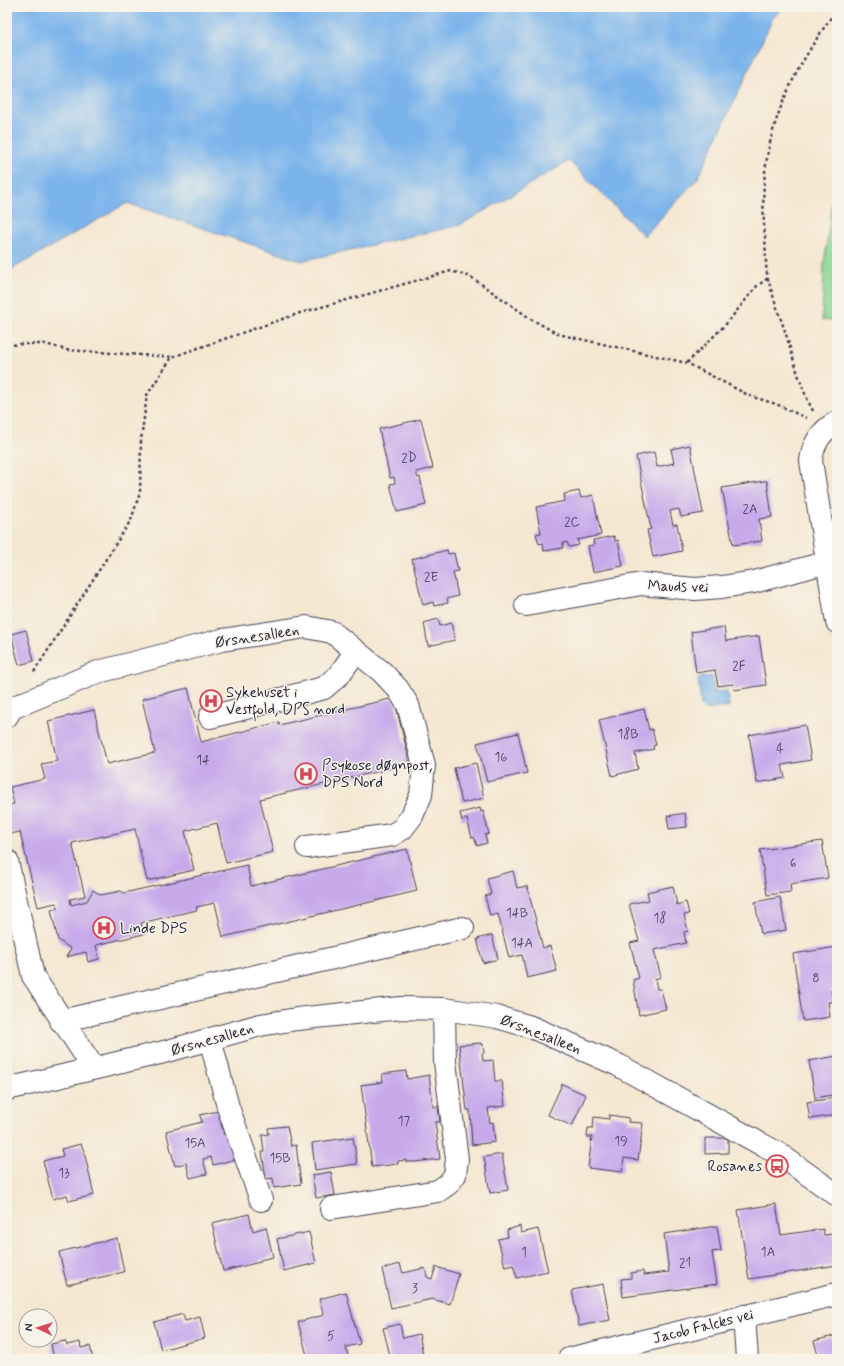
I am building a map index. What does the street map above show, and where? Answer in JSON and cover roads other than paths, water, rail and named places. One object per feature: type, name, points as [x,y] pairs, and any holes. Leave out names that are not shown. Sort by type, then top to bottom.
[{"type":"street","points":[[832,425],[815,443],[811,460],[837,622]]},
{"type":"street","name":"Mauds vei","points":[[526,605],[641,584],[695,588],[722,587],[754,582],[828,562]]},
{"type":"street","name":"Ørsnesalleen","points":[[7,716],[12,708],[98,672],[222,640],[306,627],[332,632],[387,678],[398,689],[408,706],[424,765],[421,795],[412,816],[402,828],[392,835],[307,847]]},
{"type":"street","points":[[210,716],[324,688],[339,675],[356,651]]},
{"type":"street","points":[[7,861],[32,976],[93,1067]]},
{"type":"street","points":[[61,1021],[463,928]]},
{"type":"street","name":"Ørsnesalleen","points":[[7,1089],[93,1067],[164,1052],[260,1025],[297,1019],[401,1008],[444,1009],[497,1017],[531,1027],[618,1065],[779,1154],[837,1195]]},
{"type":"street","points":[[331,1208],[438,1191],[448,1184],[455,1175],[457,1159],[445,1062],[444,1009]]},
{"type":"street","points":[[210,1039],[228,1107],[261,1200]]},
{"type":"street","name":"Jacob Falcks vei","points":[[569,1359],[837,1294]]},
{"type":"street","points":[[744,1316],[747,1359]]},
{"type":"water","points":[[7,7],[783,7],[773,18],[698,178],[644,236],[569,161],[460,225],[301,261],[127,203],[7,272]]},
{"type":"water","points":[[712,676],[714,692],[727,691],[729,707],[705,710],[701,706],[698,678]]},
{"type":"place","name":"Sykehuset i Vestfold, DPS nord","points":[[211,701]]},
{"type":"place","name":"Psykose døgnpost, DPS Nord","points":[[306,774]]},
{"type":"place","name":"Linde DPS","points":[[104,928]]},
{"type":"place","name":"Rosanes","points":[[777,1166]]}]
